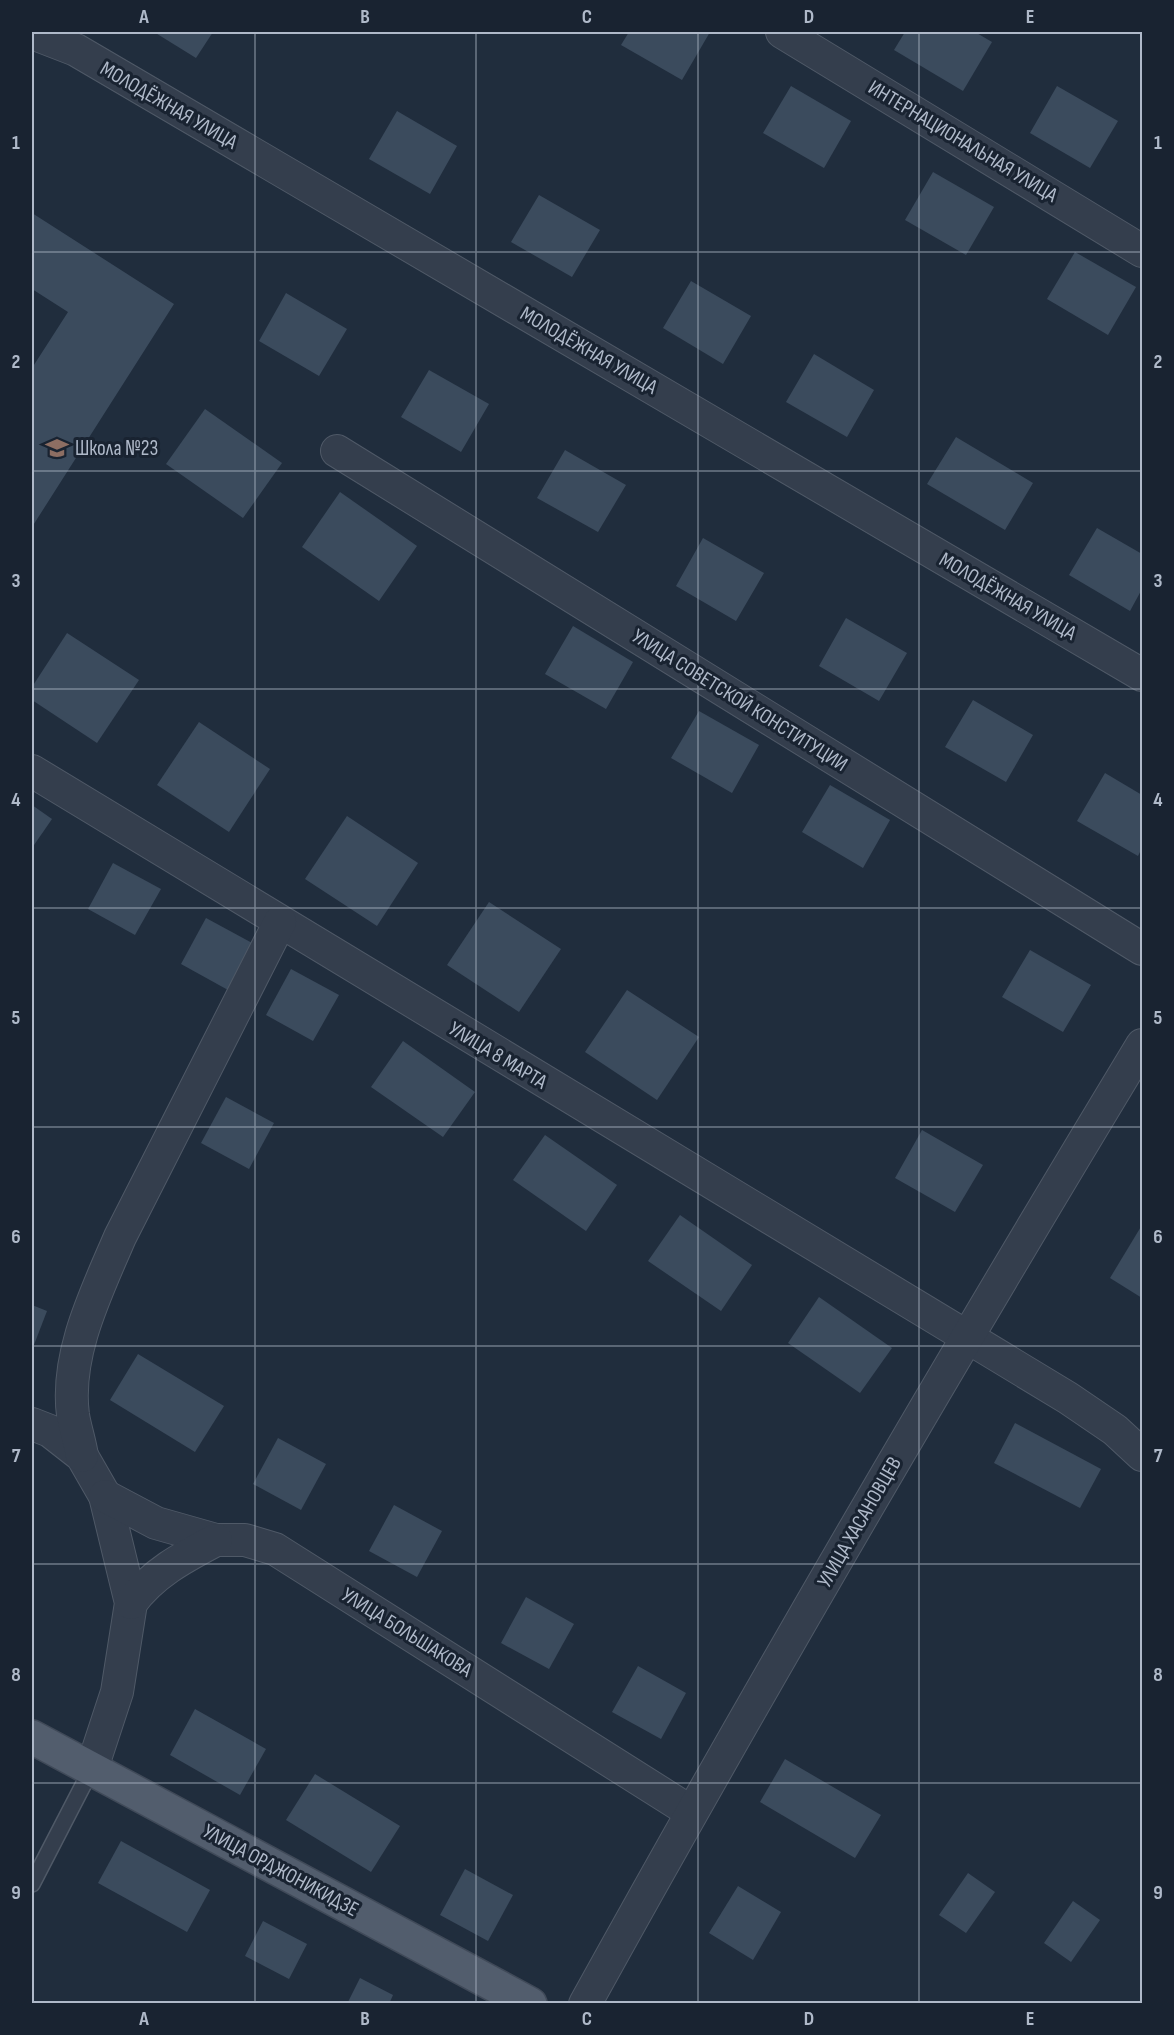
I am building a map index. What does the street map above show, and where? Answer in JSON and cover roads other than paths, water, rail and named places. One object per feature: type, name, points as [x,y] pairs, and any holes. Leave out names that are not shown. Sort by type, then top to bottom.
[{"type":"main road","name":"УЛИЦА ОРДЖОНИКИДЗЕ","points":[[32,1737],[530,2004]]},
{"type":"street","name":"ИНТЕРНАЦИОНАЛЬНАЯ УЛИЦА","points":[[782,32],[813,44],[1143,251]]},
{"type":"street","name":"МОЛОДЁЖНАЯ УЛИЦА","points":[[32,33],[76,50],[1143,675]]},
{"type":"street","name":"УЛИЦА СОВЕТСКОЙ КОНСТИТУЦИИ","points":[[337,451],[1143,949]]},
{"type":"street","name":"УЛИЦА 8 МАРТА","points":[[32,771],[1077,1405],[1115,1430],[1143,1455]]},
{"type":"street","points":[[92,1768],[117,1692],[132,1603],[105,1496],[82,1456],[73,1414],[74,1376],[83,1331],[120,1238],[280,922]]},
{"type":"street","name":"УЛИЦА ХАСАНОВЦЕВ","points":[[585,2004],[691,1812],[965,1338],[1143,1045]]},
{"type":"street","points":[[32,1424],[50,1431],[82,1456]]},
{"type":"street","name":"УЛИЦА БОЛЬШАКОВА","points":[[105,1496],[156,1523],[216,1540],[244,1540],[275,1549],[691,1812]]},
{"type":"street","points":[[132,1603],[145,1584],[169,1566],[216,1540]]},
{"type":"lane","points":[[32,1884],[92,1768]]},
{"type":"place","name":"Школа №23","points":[[57,448]]}]
